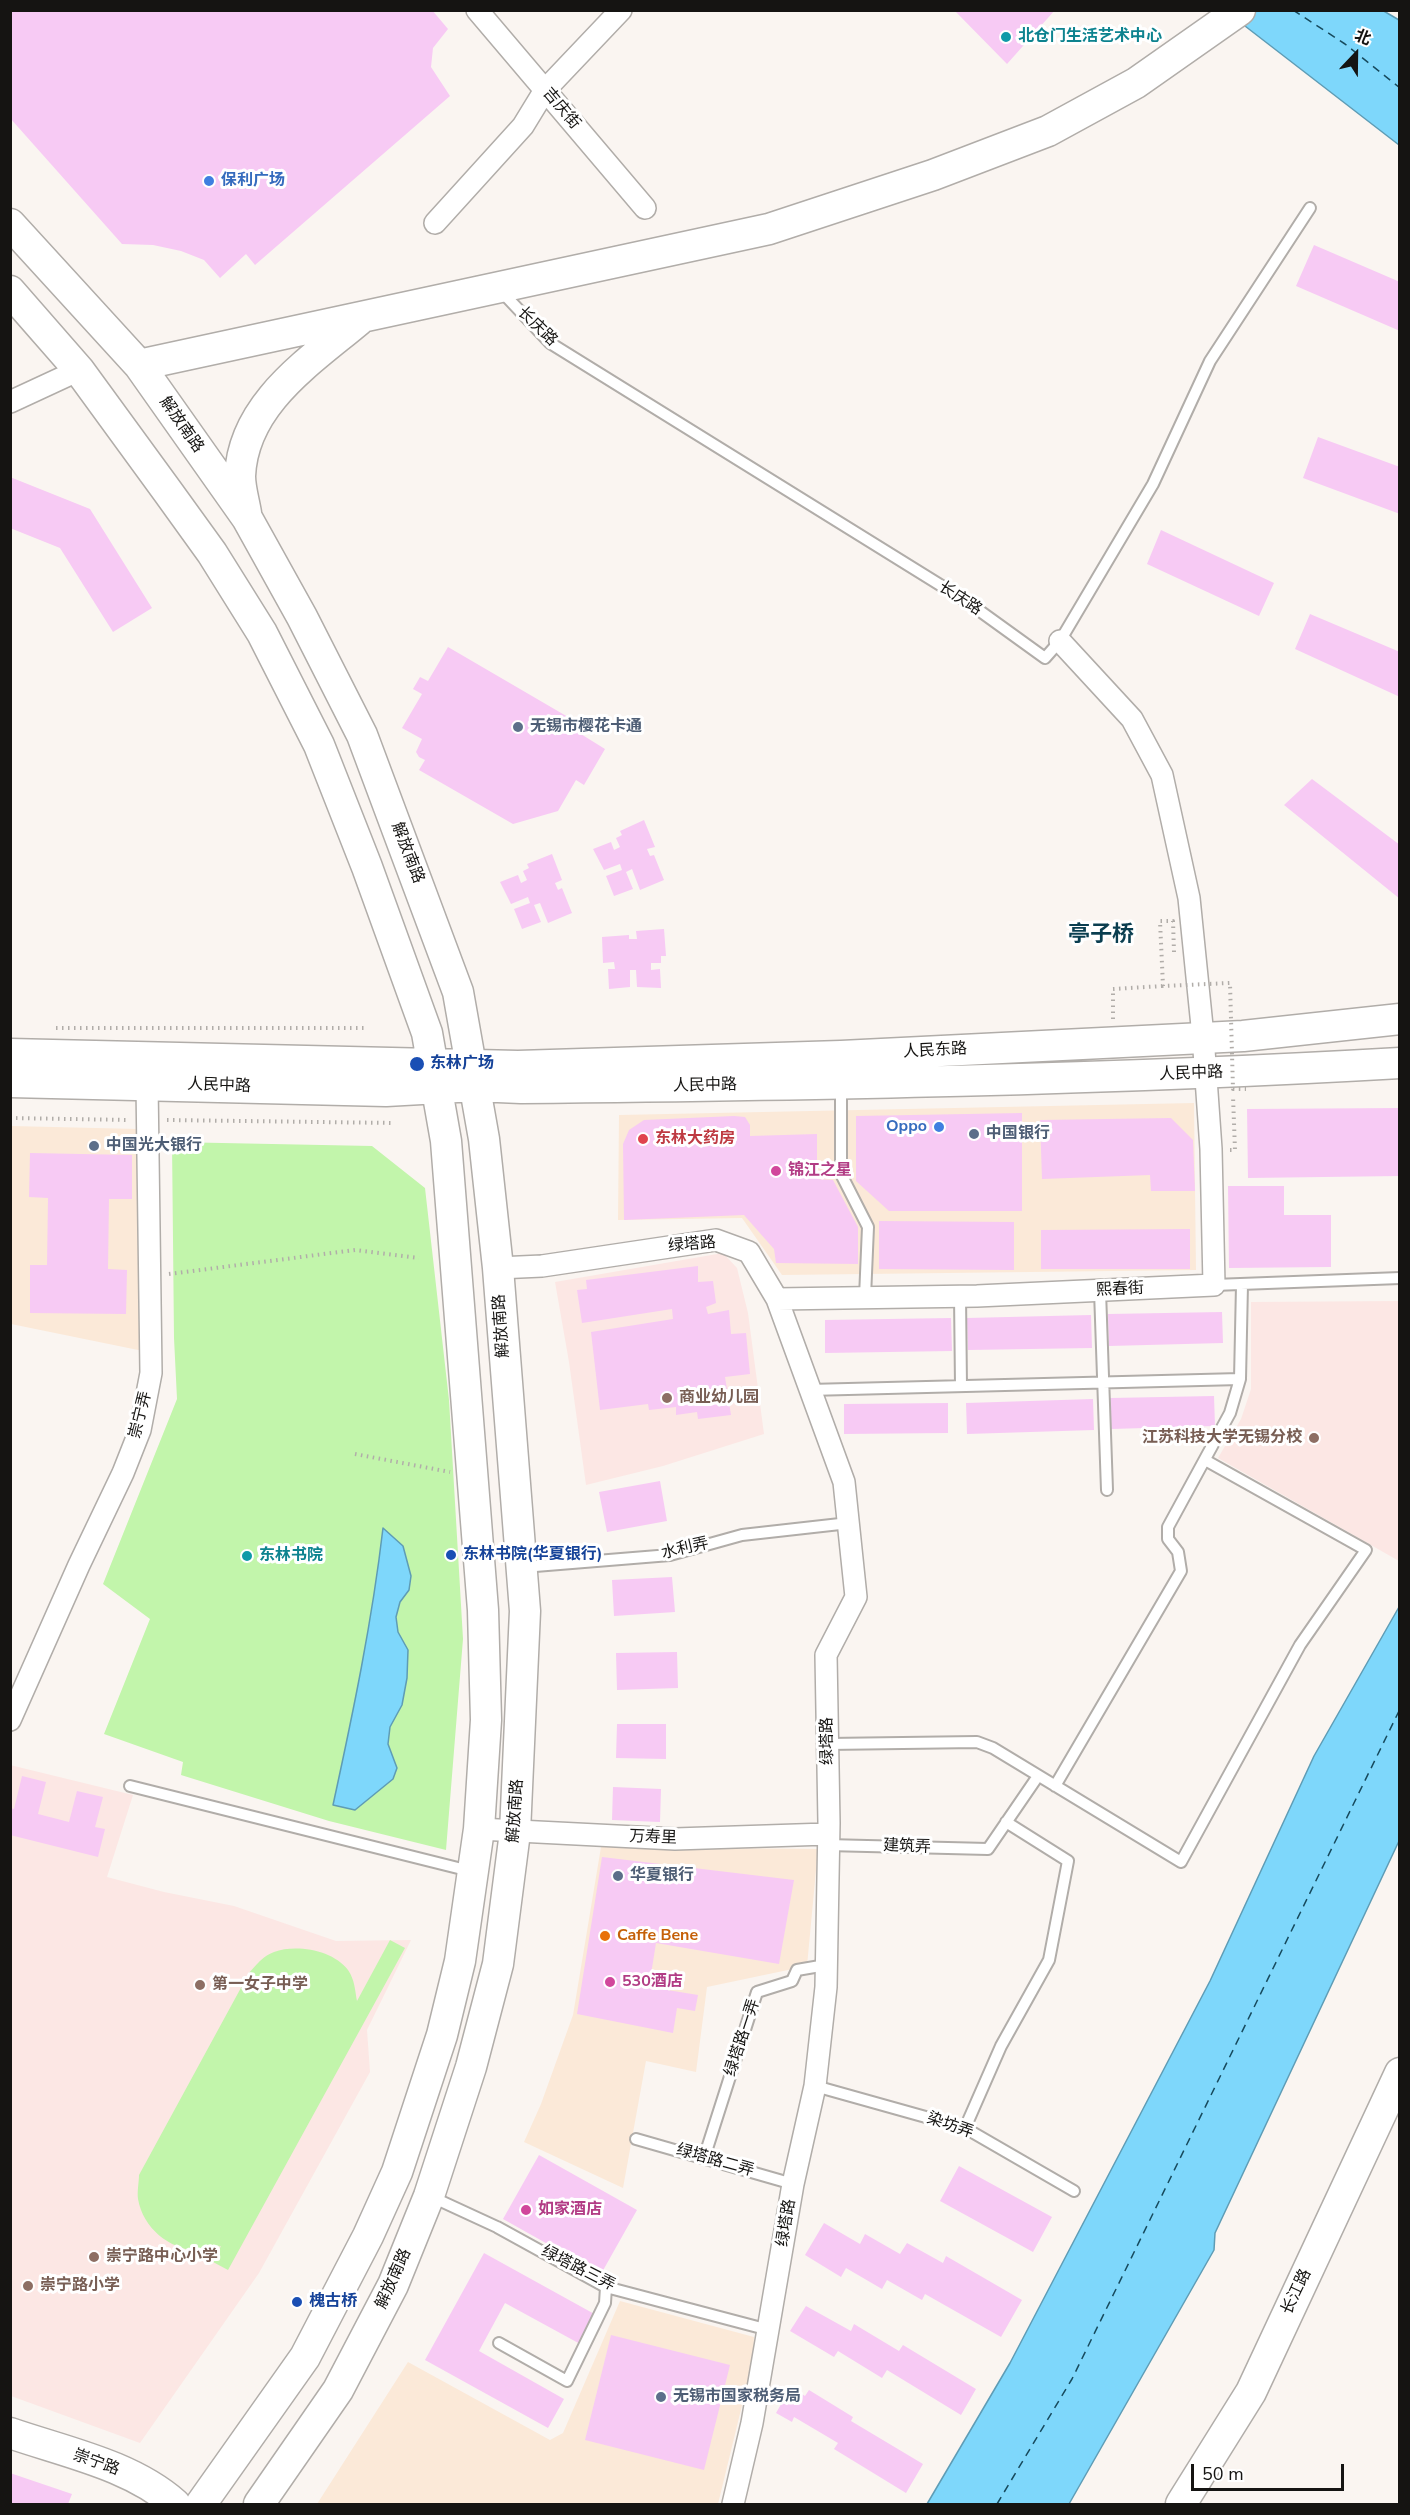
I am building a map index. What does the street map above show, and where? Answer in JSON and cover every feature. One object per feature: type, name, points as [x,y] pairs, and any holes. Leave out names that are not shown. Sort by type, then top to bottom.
[{"type":"main road","points":[[139,365],[769,229],[933,175],[1048,131],[1136,83],[1240,10]]},
{"type":"main road","name":"解放南路","points":[[10,224],[139,365],[247,518],[302,617],[362,735],[458,992],[484,1138],[498,1268],[525,1611],[515,1832],[498,1964],[471,2067],[429,2196],[393,2285],[339,2390],[259,2505]]},
{"type":"main road","points":[[10,291],[79,370],[212,553],[262,633],[319,745],[427,1033],[446,1141],[483,1611],[486,1720],[479,1829],[460,1961],[442,2035],[397,2172],[368,2236],[305,2357],[201,2505]]},
{"type":"main road","points":[[247,518],[240,476],[250,431],[281,386],[362,316]]},
{"type":"main road","name":"人民东路","points":[[473,1075],[518,1066],[841,1070],[1113,1041],[1243,1036],[1400,1019]]},
{"type":"main road","name":"人民中路","points":[[10,1054],[433,1075],[473,1075]]},
{"type":"main road","name":"人民中路","points":[[841,1070],[1206,1074],[1400,1063]]},
{"type":"main road","name":"人民中路","points":[[10,1082],[386,1091],[433,1075]]},
{"type":"main road","name":"长江路","points":[[1181,2505],[1251,2391],[1400,2073]]},
{"type":"main road","name":"崇宁路","points":[[10,2433],[119,2470],[162,2493],[174,2505]]},
{"type":"street","name":"吉庆街","points":[[477,10],[645,208]]},
{"type":"street","points":[[435,223],[523,126],[545,90],[621,10]]},
{"type":"street","points":[[10,402],[79,370]]},
{"type":"street","points":[[1060,641],[1132,719],[1162,775],[1189,898],[1203,1036],[1211,1149],[1214,1285]]},
{"type":"street","name":"崇宁弄","points":[[10,1720],[123,1473],[140,1430],[151,1373],[147,1084]]},
{"type":"street","name":"绿塔路","points":[[498,1268],[542,1266],[716,1240],[749,1252],[777,1299],[844,1482],[856,1597],[826,1655],[828,1744],[826,1987],[815,2086],[793,2184],[752,2423],[733,2505]]},
{"type":"street","name":"熙春街","points":[[777,1299],[960,1296],[1214,1285]]},
{"type":"street","name":"万寿里","points":[[479,1829],[675,1839],[827,1839]]},
{"type":"lane","points":[[1060,641],[1153,484],[1210,361],[1310,208]]},
{"type":"lane","name":"长庆路","points":[[497,287],[550,343],[966,601],[1045,658],[1060,641]]},
{"type":"lane","points":[[841,1070],[841,1174],[868,1227],[866,1297]]},
{"type":"lane","points":[[1214,1285],[1400,1278]]},
{"type":"lane","points":[[1055,1786],[1180,1570],[1178,1552],[1167,1539],[1168,1527],[1230,1413],[1240,1379],[1242,1285]]},
{"type":"lane","points":[[1100,1291],[1107,1490]]},
{"type":"lane","points":[[960,1296],[962,1386]]},
{"type":"lane","points":[[809,1390],[1240,1379]]},
{"type":"lane","points":[[828,1744],[977,1742],[993,1748],[1181,1862],[1300,1646],[1366,1550],[1205,1460]]},
{"type":"lane","name":"水利弄","points":[[521,1568],[670,1555],[742,1535],[849,1522]]},
{"type":"lane","points":[[965,2128],[1001,2046],[1049,1960],[1068,1861],[1006,1822],[1038,1776]]},
{"type":"lane","points":[[130,1786],[473,1872]]},
{"type":"lane","name":"建筑弄","points":[[827,1839],[988,1849],[1006,1822]]},
{"type":"lane","name":"绿塔路一弄","points":[[704,2158],[757,1992],[792,1982],[797,1970],[826,1965]]},
{"type":"lane","name":"染坊弄","points":[[815,2086],[965,2128],[1074,2191]]},
{"type":"lane","name":"绿塔路二弄","points":[[636,2139],[793,2184]]},
{"type":"lane","name":"绿塔路三弄","points":[[429,2196],[498,2227],[606,2287],[769,2330]]},
{"type":"lane","points":[[499,2343],[567,2381],[605,2303],[606,2287]]},
{"type":"path","points":[[1163,986],[1160,921],[1173,921],[1174,952]]},
{"type":"path","points":[[1113,1041],[1113,990],[1230,983],[1235,1150]]},
{"type":"path","points":[[47,1028],[368,1028]]},
{"type":"path","points":[[1233,1089],[1246,1089]]},
{"type":"path","name":"人民中路","points":[[10,1118],[394,1123]]},
{"type":"path","points":[[151,1277],[355,1250],[419,1258]]},
{"type":"path","points":[[355,1454],[471,1476]]},
{"type":"shaded area","points":[[1194,1103],[1196,1270],[782,1275],[742,1218],[618,1220],[619,1115]]},
{"type":"shaded area","points":[[11,1126],[138,1129],[143,1351],[11,1324]]},
{"type":"shaded area","name":"商业幼儿园","points":[[723,1253],[737,1268],[748,1313],[764,1434],[663,1466],[586,1485],[555,1282]]},
{"type":"shaded area","name":"江苏科技大学无锡分校","points":[[1400,1301],[1399,1561],[1218,1458],[1241,1419],[1251,1389],[1251,1302]]},
{"type":"shaded area","name":"第一女子中学","points":[[10,1765],[133,1795],[107,1877],[164,1892],[234,1906],[336,1941],[411,1940],[367,2030],[370,2072],[259,2273],[140,2443],[11,2396]]},
{"type":"shaded area","points":[[601,1847],[818,1849],[807,1966],[707,1987],[696,2072],[646,2061],[623,2188],[524,2142],[541,2104],[573,2015]]},
{"type":"shaded area","name":"无锡市国家税务局","points":[[620,2301],[754,2337],[753,2360],[718,2504],[317,2504],[408,2362],[550,2440],[563,2433]]},
{"type":"green space","points":[[172,1142],[372,1146],[425,1188],[449,1400],[463,1639],[446,1850],[329,1821],[181,1775],[183,1762],[104,1734],[150,1619],[103,1584],[177,1399],[174,1338]]},
{"type":"green space","points":[[390,1940],[405,1948],[228,2270],[213,2262],[221,2246],[198,2251],[177,2246],[159,2235],[145,2219],[141,2209],[138,2196],[139,2175],[249,1973],[263,1958],[274,1952],[293,1949],[314,1950],[333,1958],[348,1970],[357,2001]]},
{"type":"water","points":[[1382,10],[1399,20],[1399,145],[1232,16],[1211,11]]},
{"type":"water","points":[[383,1528],[403,1546],[411,1576],[409,1590],[400,1602],[396,1617],[398,1632],[408,1650],[407,1678],[402,1705],[390,1727],[388,1744],[397,1768],[393,1779],[355,1810],[333,1805],[368,1633]]},
{"type":"water","points":[[1399,1607],[1399,1841],[1215,2233],[1214,2250],[1069,2504],[927,2504],[1010,2363],[1210,1981],[1314,1756]]},
{"type":"building","name":"保利广场","points":[[10,10],[432,10],[448,29],[433,48],[431,67],[450,96],[255,265],[246,254],[220,278],[204,260],[181,251],[153,245],[122,244],[10,118]]},
{"type":"building","name":"北仓门生活艺术中心","points":[[954,10],[1055,10],[1007,64]]},
{"type":"building","points":[[1314,245],[1400,282],[1400,331],[1296,286]]},
{"type":"building","points":[[1318,437],[1400,467],[1400,514],[1303,478]]},
{"type":"building","points":[[10,477],[90,509],[152,608],[113,632],[60,548],[10,528]]},
{"type":"building","points":[[1161,530],[1274,583],[1259,616],[1147,564]]},
{"type":"building","points":[[1310,614],[1400,652],[1400,697],[1295,649]]},
{"type":"building","points":[[448,647],[580,724],[576,731],[605,749],[584,785],[576,780],[558,811],[513,824],[419,770],[425,760],[416,752],[422,739],[402,728],[422,694],[413,689],[420,677],[428,681]]},
{"type":"building","points":[[1312,779],[1400,845],[1400,899],[1284,805]]},
{"type":"building","points":[[644,820],[655,847],[647,849],[650,856],[654,855],[664,880],[640,890],[632,869],[626,872],[633,889],[614,896],[606,876],[622,870],[620,864],[604,870],[593,849],[611,842],[614,850],[620,847],[616,838],[622,835],[620,831]]},
{"type":"building","points":[[552,854],[562,880],[555,883],[558,890],[562,888],[572,913],[548,923],[540,903],[534,905],[541,922],[522,929],[514,909],[530,903],[528,897],[511,904],[500,882],[518,875],[521,883],[527,880],[523,871],[529,868],[527,864]]},
{"type":"building","points":[[664,929],[666,956],[661,956],[661,963],[651,963],[651,970],[660,969],[661,988],[637,987],[636,970],[630,970],[630,987],[609,989],[608,969],[615,969],[614,962],[603,963],[602,937],[629,935],[629,939],[637,939],[636,931]]},
{"type":"building","points":[[1400,1108],[1400,1176],[1248,1178],[1247,1109]]},
{"type":"building","points":[[1022,1113],[1022,1211],[889,1211],[856,1181],[856,1116]]},
{"type":"building","points":[[745,1117],[750,1125],[750,1136],[817,1134],[817,1179],[833,1180],[858,1227],[858,1264],[776,1263],[774,1249],[744,1215],[624,1220],[623,1144],[629,1130],[644,1120]]},
{"type":"building","points":[[1171,1118],[1193,1140],[1195,1191],[1151,1191],[1150,1175],[1042,1179],[1040,1120]]},
{"type":"building","points":[[30,1153],[132,1155],[132,1199],[109,1199],[108,1269],[127,1270],[126,1314],[30,1313],[30,1265],[47,1265],[48,1198],[29,1197]]},
{"type":"building","points":[[1228,1186],[1284,1186],[1284,1215],[1331,1215],[1331,1267],[1229,1268]]},
{"type":"building","points":[[879,1221],[1014,1222],[1014,1270],[879,1269]]},
{"type":"building","points":[[1190,1229],[1190,1269],[1041,1269],[1041,1230]]},
{"type":"building","points":[[698,1266],[698,1282],[713,1281],[716,1303],[706,1307],[708,1314],[729,1310],[731,1334],[746,1333],[750,1374],[725,1377],[731,1415],[698,1419],[697,1412],[676,1415],[676,1407],[649,1410],[648,1404],[600,1410],[591,1332],[673,1319],[672,1309],[582,1323],[577,1290],[587,1289],[586,1280]]},
{"type":"building","points":[[1222,1312],[1223,1343],[1109,1346],[1108,1314]]},
{"type":"building","points":[[1091,1315],[1092,1348],[968,1350],[967,1318]]},
{"type":"building","points":[[951,1318],[952,1351],[825,1353],[825,1320]]},
{"type":"building","points":[[1214,1396],[1215,1426],[1111,1429],[1110,1398]]},
{"type":"building","points":[[1093,1399],[1094,1430],[967,1434],[966,1403]]},
{"type":"building","points":[[948,1403],[948,1433],[844,1434],[844,1404]]},
{"type":"building","points":[[660,1481],[667,1521],[607,1532],[599,1492]]},
{"type":"building","points":[[672,1577],[675,1612],[614,1616],[612,1580]]},
{"type":"building","points":[[677,1652],[678,1688],[617,1690],[616,1653]]},
{"type":"building","points":[[617,1724],[666,1724],[666,1759],[616,1758]]},
{"type":"building","points":[[22,1776],[46,1782],[38,1814],[69,1822],[77,1791],[103,1797],[95,1827],[105,1829],[98,1857],[10,1835],[10,1808],[14,1809]]},
{"type":"building","points":[[613,1787],[661,1789],[660,1822],[612,1820]]},
{"type":"building","points":[[602,1857],[794,1880],[779,1964],[656,1943],[649,1987],[698,1995],[695,2011],[677,2008],[673,2033],[577,2014]]},
{"type":"building","points":[[539,2155],[637,2210],[601,2274],[503,2219]]},
{"type":"building","points":[[959,2166],[1052,2217],[1033,2252],[940,2201]]},
{"type":"building","points":[[824,2223],[860,2244],[865,2234],[900,2254],[907,2243],[943,2263],[946,2256],[1022,2300],[1001,2337],[925,2294],[922,2300],[887,2280],[882,2289],[846,2268],[841,2277],[805,2255]]},
{"type":"building","points":[[484,2253],[598,2316],[582,2345],[505,2303],[479,2351],[564,2399],[548,2428],[425,2360]]},
{"type":"building","points":[[806,2306],[851,2331],[854,2324],[899,2351],[903,2345],[976,2389],[961,2415],[887,2370],[882,2378],[838,2351],[834,2357],[790,2331]]},
{"type":"building","points":[[611,2335],[730,2365],[704,2470],[585,2440]]},
{"type":"building","points":[[791,2387],[805,2396],[809,2390],[853,2417],[851,2421],[923,2464],[906,2493],[834,2449],[838,2443],[794,2417],[792,2422],[776,2413]]},
{"type":"building","points":[[10,2473],[72,2494],[68,2504],[10,2504]]},
{"type":"ferry route","points":[[1293,10],[1345,44],[1400,88]]},
{"type":"ferry route","points":[[997,2504],[1072,2379],[1400,1709]]},
{"type":"place","name":"北仓门生活艺术中心","points":[[1006,37]]},
{"type":"place","name":"保利广场","points":[[209,181]]},
{"type":"place","name":"无锡市樱花卡通","points":[[518,727]]},
{"type":"place","name":"东林广场","points":[[417,1064]]},
{"type":"place","name":"Oppo","points":[[939,1127]]},
{"type":"place","name":"中国银行","points":[[974,1134]]},
{"type":"place","name":"东林大药房","points":[[643,1139]]},
{"type":"place","name":"中国光大银行","points":[[94,1146]]},
{"type":"place","name":"锦江之星","points":[[776,1171]]},
{"type":"place","name":"商业幼儿园","points":[[667,1398]]},
{"type":"place","name":"江苏科技大学无锡分校","points":[[1314,1438]]},
{"type":"place","name":"东林书院(华夏银行)","points":[[451,1555]]},
{"type":"place","name":"东林书院","points":[[247,1556]]},
{"type":"place","name":"华夏银行","points":[[618,1876]]},
{"type":"place","name":"Caffe Bene","points":[[605,1936]]},
{"type":"place","name":"530酒店","points":[[610,1982]]},
{"type":"place","name":"第一女子中学","points":[[200,1985]]},
{"type":"place","name":"如家酒店","points":[[526,2210]]},
{"type":"place","name":"崇宁路中心小学","points":[[94,2257]]},
{"type":"place","name":"崇宁路小学","points":[[28,2286]]},
{"type":"place","name":"槐古桥","points":[[297,2302]]},
{"type":"place","name":"无锡市国家税务局","points":[[661,2397]]},
{"type":"district","name":"亭子桥","points":[[1101,936]]}]
